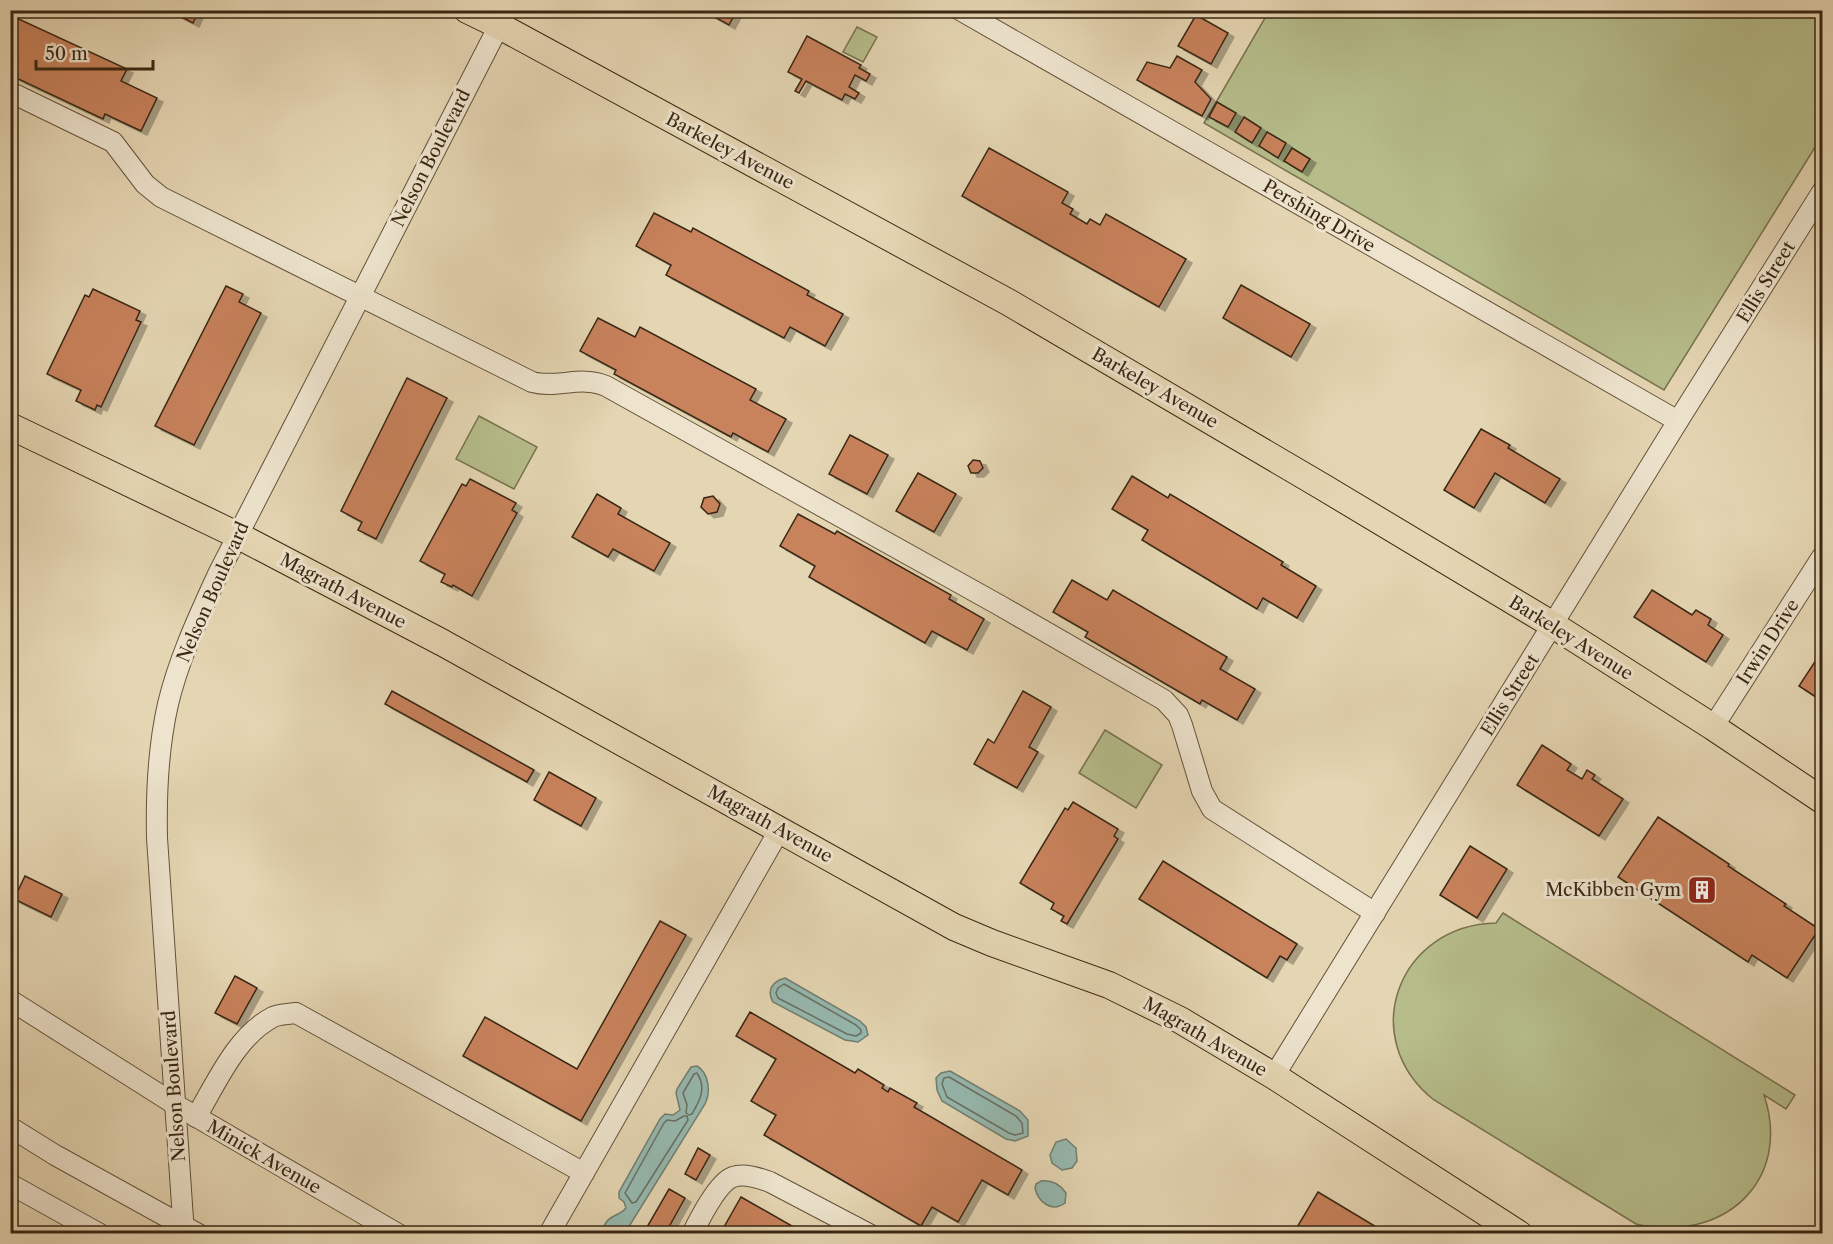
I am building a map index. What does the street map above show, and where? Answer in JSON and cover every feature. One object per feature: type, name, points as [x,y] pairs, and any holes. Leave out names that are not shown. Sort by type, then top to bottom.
[{"type":"main road","name":"Barkeley Avenue","points":[[467,10],[503,18],[1008,302],[1553,625],[1822,800]]},
{"type":"main road","name":"Magrath Avenue","points":[[10,426],[237,536],[443,643],[954,927],[1109,985],[1180,1020],[1274,1076],[1519,1233]]},
{"type":"street","name":"Pershing Drive","points":[[960,10],[1678,421]]},
{"type":"street","name":"Nelson Boulevard","points":[[188,1231],[176,1105],[157,838],[160,755],[168,704],[179,666],[201,611],[237,536],[503,18]]},
{"type":"street","points":[[10,92],[113,142],[145,184],[161,197],[531,382],[548,385],[586,381],[606,386],[999,605],[1164,700],[1178,715],[1202,791],[1212,809],[1375,913]]},
{"type":"street","name":"Ellis Street","points":[[1274,1076],[1822,192]]},
{"type":"street","name":"Irwin Drive","points":[[1713,727],[1822,557]]},
{"type":"street","points":[[549,1233],[780,829]]},
{"type":"street","name":"Minick Avenue","points":[[10,1000],[196,1118],[398,1233]]},
{"type":"street","points":[[196,1118],[233,1055],[252,1032],[274,1016],[296,1013],[584,1173]]},
{"type":"street","points":[[10,1127],[188,1231]]},
{"type":"street","points":[[692,1233],[723,1183],[733,1177],[743,1176],[756,1177],[770,1182],[869,1233]]},
{"type":"street","points":[[10,1184],[66,1224],[100,1233]]},
{"type":"green space","points":[[1269,11],[1822,11],[1822,136],[1664,390],[1204,123]]},
{"type":"green space","points":[[857,27],[877,37],[863,62],[843,52]]},
{"type":"green space","points":[[479,416],[537,447],[514,489],[456,459]]},
{"type":"green space","points":[[1105,730],[1162,765],[1136,808],[1079,773]]},
{"type":"green space","points":[[1503,913],[1795,1095],[1786,1109],[1764,1095],[1770,1126],[1768,1155],[1759,1179],[1743,1200],[1722,1215],[1696,1225],[1667,1228],[1636,1224],[1434,1100],[1410,1075],[1397,1046],[1394,1017],[1399,989],[1413,964],[1434,943],[1462,929],[1496,923]]},
{"type":"water","points":[[785,978],[860,1021],[866,1027],[868,1035],[858,1042],[845,1040],[773,1002],[770,994],[772,987],[777,981]]},
{"type":"water","points":[[697,1066],[704,1073],[708,1083],[705,1104],[625,1233],[601,1233],[610,1218],[626,1208],[624,1202],[619,1198],[619,1192],[660,1119],[665,1114],[673,1115],[680,1110],[677,1089],[691,1067]]},
{"type":"water","points":[[950,1071],[1020,1111],[1028,1120],[1028,1136],[1015,1141],[1006,1139],[942,1101],[937,1090],[936,1078],[941,1073]]},
{"type":"water","points":[[1066,1139],[1076,1148],[1077,1161],[1072,1168],[1062,1170],[1052,1163],[1050,1155],[1056,1142]]},
{"type":"water","points":[[1041,1181],[1052,1182],[1061,1187],[1066,1193],[1065,1203],[1055,1207],[1042,1202],[1035,1188],[1036,1184]]},
{"type":"building","points":[[168,10],[199,10],[193,23]]},
{"type":"building","points":[[702,10],[737,10],[729,25]]},
{"type":"building","points":[[10,15],[127,69],[121,81],[157,98],[141,131],[105,114],[103,119],[10,75]]},
{"type":"building","points":[[1196,15],[1228,33],[1211,64],[1178,46]]},
{"type":"building","points":[[807,36],[861,65],[859,68],[870,74],[866,81],[855,75],[849,87],[859,93],[855,99],[845,94],[842,100],[806,81],[799,93],[795,91],[802,79],[788,72]]},
{"type":"building","points":[[1177,56],[1202,70],[1195,82],[1211,99],[1202,116],[1137,80],[1147,62],[1170,68]]},
{"type":"building","points":[[1217,102],[1236,113],[1228,127],[1209,117]]},
{"type":"building","points":[[1244,117],[1261,128],[1252,143],[1235,132]]},
{"type":"building","points":[[1267,132],[1286,143],[1278,158],[1259,146]]},
{"type":"building","points":[[989,148],[1068,192],[1062,203],[1073,209],[1070,214],[1087,224],[1090,219],[1100,225],[1106,214],[1186,259],[1159,307],[962,196]]},
{"type":"building","points":[[1292,148],[1310,159],[1302,172],[1284,161]]},
{"type":"building","points":[[654,213],[691,232],[693,228],[809,291],[807,295],[843,314],[825,346],[790,327],[784,338],[666,275],[671,265],[636,246]]},
{"type":"building","points":[[1241,285],[1310,324],[1291,357],[1223,318]]},
{"type":"building","points":[[226,286],[243,294],[239,302],[261,313],[194,445],[155,426]]},
{"type":"building","points":[[93,289],[140,311],[136,320],[141,322],[101,407],[97,405],[95,410],[76,401],[81,390],[47,374],[85,295],[89,297]]},
{"type":"building","points":[[598,318],[635,337],[640,327],[756,389],[750,400],[786,419],[768,452],[733,433],[731,437],[614,374],[616,370],[580,351]]},
{"type":"building","points":[[407,378],[447,398],[376,539],[358,530],[362,522],[341,511]]},
{"type":"building","points":[[1481,429],[1510,445],[1508,448],[1560,479],[1545,503],[1495,473],[1474,508],[1444,490]]},
{"type":"building","points":[[850,435],[888,455],[867,494],[829,474]]},
{"type":"building","points":[[973,460],[980,461],[983,468],[978,473],[971,473],[968,466]]},
{"type":"building","points":[[918,473],[956,494],[934,532],[896,511]]},
{"type":"building","points":[[1132,476],[1168,498],[1170,494],[1283,562],[1281,565],[1316,586],[1297,618],[1263,598],[1257,609],[1142,540],[1148,530],[1112,509]]},
{"type":"building","points":[[470,479],[516,503],[512,510],[517,513],[472,596],[453,585],[452,587],[441,582],[445,574],[420,561],[462,484],[466,486]]},
{"type":"building","points":[[597,494],[621,508],[618,514],[670,543],[654,571],[613,549],[608,557],[572,537]]},
{"type":"building","points":[[713,496],[720,504],[717,512],[708,514],[701,507],[704,498]]},
{"type":"building","points":[[798,514],[835,534],[837,531],[951,595],[949,599],[984,619],[967,650],[932,631],[925,643],[809,577],[815,566],[780,546]]},
{"type":"building","points":[[1072,580],[1107,600],[1113,590],[1227,657],[1220,669],[1255,689],[1237,720],[1202,700],[1200,704],[1085,637],[1088,632],[1053,612]]},
{"type":"building","points":[[1652,590],[1692,615],[1696,610],[1711,619],[1708,625],[1723,635],[1706,662],[1634,617]]},
{"type":"building","points":[[1822,651],[1822,701],[1799,686]]},
{"type":"building","points":[[392,691],[534,770],[527,782],[385,704]]},
{"type":"building","points":[[1023,691],[1051,707],[1029,747],[1038,752],[1017,788],[974,764],[988,739],[994,743]]},
{"type":"building","points":[[1542,745],[1571,764],[1567,770],[1582,779],[1587,770],[1595,775],[1592,779],[1623,799],[1599,836],[1517,785]]},
{"type":"building","points":[[549,772],[596,798],[581,826],[534,800]]},
{"type":"building","points":[[1073,802],[1118,829],[1114,836],[1118,839],[1067,924],[1061,921],[1064,916],[1051,909],[1054,903],[1020,883],[1065,808],[1068,810]]},
{"type":"building","name":"McKibben Gym","points":[[1658,817],[1729,864],[1728,866],[1819,929],[1787,978],[1752,955],[1748,962],[1618,877]]},
{"type":"building","points":[[1470,846],[1507,869],[1477,918],[1440,895]]},
{"type":"building","points":[[1163,861],[1297,944],[1287,960],[1280,956],[1267,978],[1139,899]]},
{"type":"building","points":[[25,876],[62,894],[51,917],[14,899]]},
{"type":"building","points":[[660,921],[686,935],[581,1121],[463,1056],[485,1017],[577,1069]]},
{"type":"building","points":[[235,976],[257,988],[237,1024],[215,1013]]},
{"type":"building","points":[[750,1012],[855,1073],[858,1069],[884,1085],[882,1088],[888,1092],[890,1088],[917,1103],[914,1107],[1022,1170],[1008,1195],[982,1180],[958,1222],[932,1207],[921,1226],[764,1135],[776,1115],[751,1101],[776,1059],[736,1036]]},
{"type":"building","points":[[698,1148],[710,1155],[696,1180],[685,1174]]},
{"type":"building","points":[[669,1189],[685,1198],[665,1234],[643,1234]]},
{"type":"building","points":[[1318,1192],[1388,1234],[1293,1234]]},
{"type":"building","points":[[741,1197],[806,1234],[720,1234]]},
{"type":"place","name":"McKibben Gym","points":[[1702,890]]}]
